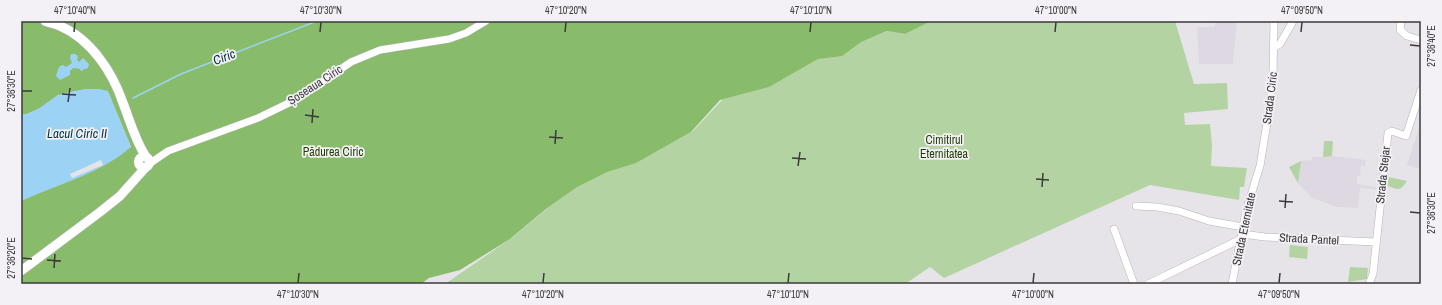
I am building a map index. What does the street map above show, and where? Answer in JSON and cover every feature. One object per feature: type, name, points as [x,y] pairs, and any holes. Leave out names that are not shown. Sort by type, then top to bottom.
[{"type":"main road","points":[[21,271],[120,196],[135,178],[144,162],[123,101],[112,77],[96,54],[77,36],[61,26],[45,21]]},
{"type":"street","name":"Șoseaua Ciric","points":[[144,162],[168,151],[258,118],[297,99],[351,62],[380,50],[449,39],[466,33],[486,21]]},
{"type":"street","name":"Strada Ciric","points":[[1257,174],[1270,104],[1274,47],[1274,21]]},
{"type":"street","points":[[1274,47],[1280,44],[1293,21]]},
{"type":"street","points":[[1401,21],[1400,30],[1403,34],[1421,40]]},
{"type":"street","name":"Strada Stejar","points":[[1369,284],[1373,274],[1388,133],[1392,131],[1406,136],[1421,90]]},
{"type":"street","name":"Strada Eternitate","points":[[1232,284],[1246,211],[1257,174]]},
{"type":"street","name":"Strada Pantel","points":[[1136,206],[1168,209],[1210,221],[1242,233],[1265,237],[1376,242]]},
{"type":"street","points":[[1114,229],[1134,284]]},
{"type":"street","points":[[1148,284],[1242,233]]},
{"type":"shaded area","points":[[1237,21],[1233,64],[1199,64],[1197,27],[1214,27],[1216,22]]},
{"type":"shaded area","points":[[1421,122],[1421,169],[1407,165]]},
{"type":"shaded area","points":[[1332,156],[1366,160],[1365,166],[1361,166],[1360,176],[1357,176],[1357,184],[1376,187],[1376,189],[1360,188],[1358,208],[1337,207],[1312,198],[1298,183],[1301,161],[1312,160],[1312,157]]},
{"type":"green space","name":"Pădurea Ciric","points":[[21,21],[931,21],[905,34],[887,31],[861,42],[842,56],[818,59],[769,87],[720,100],[691,132],[636,163],[607,172],[577,187],[546,209],[510,239],[460,270],[429,278],[421,284],[21,284],[21,201],[131,147],[108,92],[58,95],[41,108],[21,115]]},
{"type":"green space","name":"Cimitirul Eternitatea","points":[[930,21],[1175,21],[1194,84],[1227,83],[1228,109],[1184,113],[1185,125],[1210,124],[1212,145],[1211,166],[1247,168],[1244,187],[1240,187],[1239,200],[1150,185],[944,278],[930,267],[905,284],[445,284],[513,237],[549,207],[579,185],[608,170],[637,162],[693,131],[723,99],[770,86],[819,58],[888,31],[905,34]]},
{"type":"green space","points":[[1324,141],[1333,141],[1332,156],[1323,157]]},
{"type":"green space","points":[[1301,161],[1298,183],[1289,167]]},
{"type":"green space","points":[[1384,176],[1407,181],[1400,189],[1396,189],[1385,185]]},
{"type":"green space","points":[[1290,245],[1308,247],[1307,259],[1289,257]]},
{"type":"green space","points":[[1350,267],[1368,268],[1367,279],[1348,282]]},
{"type":"water","points":[[71,54],[78,56],[77,60],[79,62],[83,58],[89,65],[87,69],[82,71],[80,69],[73,68],[70,71],[70,75],[60,80],[56,76],[58,69],[60,66],[63,65],[66,67],[72,63],[70,58]]},
{"type":"water","name":"Lacul Ciric II","points":[[85,89],[99,89],[108,91],[131,147],[106,164],[78,178],[21,201],[21,115],[36,110],[57,96]]},
{"type":"pier","points":[[101,160],[103,165],[72,178],[70,174]]},
{"type":"waterway","name":"Ciric","points":[[133,98],[181,74],[317,21]]}]
